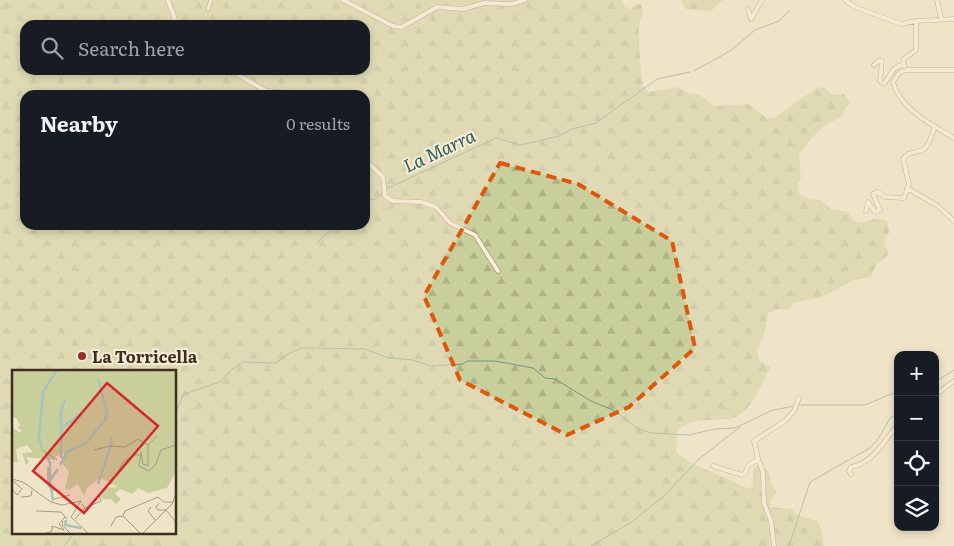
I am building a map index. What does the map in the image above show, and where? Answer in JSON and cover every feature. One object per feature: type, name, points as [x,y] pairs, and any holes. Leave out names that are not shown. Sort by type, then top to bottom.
[{"type":"street","points":[[168,0],[175,20]]},
{"type":"street","points":[[208,9],[211,0]]},
{"type":"street","points":[[343,0],[393,26],[402,27],[437,7],[463,9],[484,3],[512,4],[525,0]]},
{"type":"street","points":[[748,9],[751,18],[762,0]]},
{"type":"street","points":[[845,0],[855,6],[901,24],[941,18],[954,19]]},
{"type":"street","points":[[937,0],[941,18]]},
{"type":"street","points":[[874,65],[880,60],[882,61],[880,81],[884,84],[894,69],[903,64],[904,59],[916,50],[916,21]]},
{"type":"street","points":[[903,64],[906,70]]},
{"type":"street","points":[[954,70],[906,70],[896,76],[893,82],[894,89],[919,117],[954,138]]},
{"type":"street","points":[[239,75],[264,90]]},
{"type":"street","points":[[866,211],[868,202],[875,212],[880,210],[875,193],[902,199],[907,188],[908,177],[903,159],[909,153],[924,149],[927,146],[935,127]]},
{"type":"street","points":[[370,165],[383,177],[385,196],[393,201],[421,202],[436,207],[450,223],[475,235],[498,271]]},
{"type":"street","points":[[907,188],[938,206],[954,221]]},
{"type":"street","points":[[939,392],[954,381]]},
{"type":"street","points":[[774,546],[771,521],[764,504],[763,472],[754,441],[786,421],[797,402]]},
{"type":"street","points":[[851,474],[851,467],[871,459],[894,430]]},
{"type":"street","points":[[713,466],[742,475],[758,459]]},
{"type":"highlighted area","points":[[500,163],[578,184],[672,241],[695,348],[629,407],[567,435],[460,380],[424,296]]},
{"type":"green space","points":[[0,0],[621,0],[625,7],[630,9],[635,5],[641,4],[640,58],[644,88],[649,92],[678,87],[689,93],[700,95],[714,106],[748,104],[767,118],[774,118],[818,87],[824,88],[833,95],[844,94],[850,103],[841,118],[822,128],[799,155],[801,179],[797,183],[799,193],[809,199],[821,200],[831,209],[848,212],[855,222],[859,223],[875,219],[887,221],[889,232],[884,243],[889,254],[876,265],[871,277],[854,280],[822,297],[793,303],[790,308],[785,310],[779,309],[768,313],[764,334],[757,350],[760,362],[771,366],[752,403],[734,418],[697,421],[684,426],[678,430],[676,451],[688,461],[747,489],[753,486],[753,469],[757,465],[768,471],[771,483],[777,492],[770,501],[771,507],[791,509],[800,516],[817,521],[820,526],[824,546],[0,546]]},
{"type":"green space","points":[[681,0],[723,0],[711,11],[686,9]]},
{"type":"waterway","points":[[694,71],[730,51],[755,30],[779,21],[789,11]]},
{"type":"waterway","name":"La Marra","points":[[386,189],[496,138],[521,145],[559,136],[572,129],[596,123],[657,79],[690,72]]},
{"type":"waterway","name":"La Marra","points":[[370,200],[376,199],[383,192]]},
{"type":"waterway","name":"La Marra","points":[[317,244],[333,230]]},
{"type":"waterway","points":[[176,412],[184,394],[220,382],[230,371],[243,362],[276,363],[288,354],[302,348],[365,349],[389,358],[413,360],[431,366],[463,364],[467,361],[495,361],[533,368],[545,378],[555,379],[591,401],[613,410],[637,428],[651,433],[689,435],[715,429],[735,428],[773,410],[795,406]]},
{"type":"waterway","points":[[939,379],[954,370]]},
{"type":"waterway","points":[[798,405],[865,405],[894,394]]},
{"type":"waterway","points":[[789,546],[810,482],[868,449],[877,441],[890,418],[894,416]]},
{"type":"waterway","points":[[591,546],[630,523],[663,497],[699,459],[740,427]]},
{"type":"waterway","points":[[64,546],[73,534]]},
{"type":"place","name":"La Torricella","points":[[82,356]]}]
